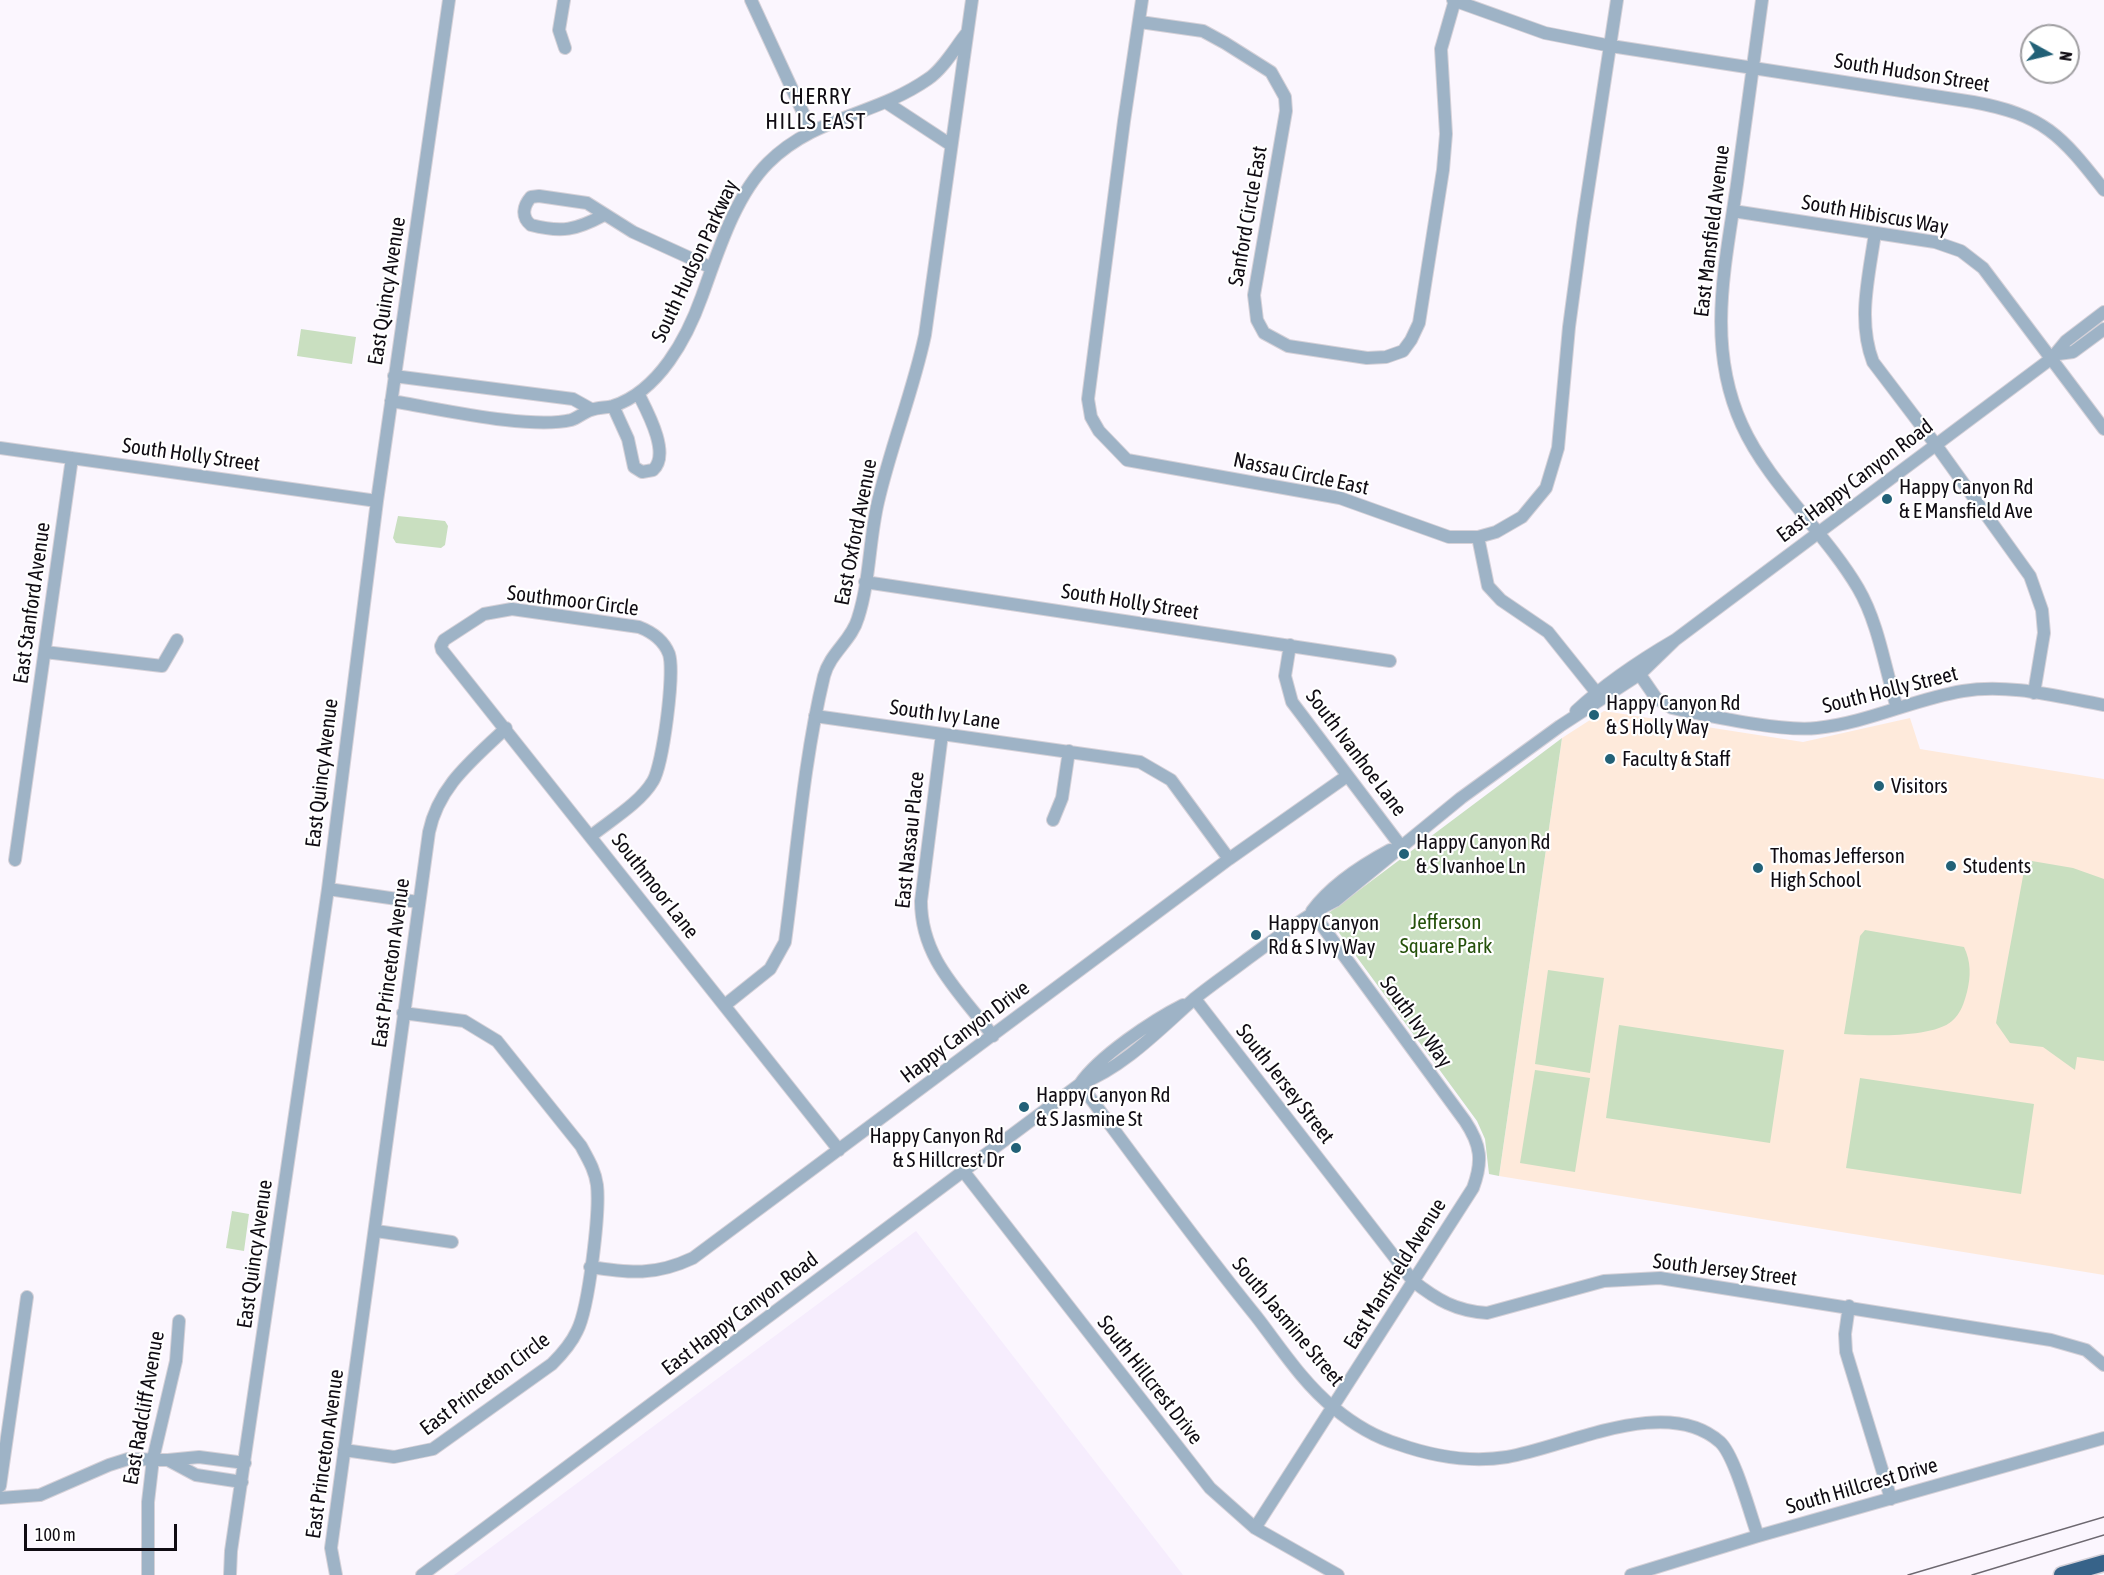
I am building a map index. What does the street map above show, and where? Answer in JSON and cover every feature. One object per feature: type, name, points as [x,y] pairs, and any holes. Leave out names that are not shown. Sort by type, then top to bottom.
[{"type":"highway","points":[[2062,1575],[2104,1563]]},
{"type":"street","name":"East Quincy Avenue","points":[[230,1575],[231,1551],[328,889],[394,376],[449,0]]},
{"type":"street","points":[[564,0],[559,30],[566,48]]},
{"type":"street","points":[[751,0],[811,130]]},
{"type":"street","name":"East Oxford Avenue","points":[[725,1005],[770,969],[785,942],[815,717],[829,663],[857,623],[877,503],[914,385],[925,335],[972,0]]},
{"type":"street","name":"Nassau Circle East","points":[[1142,0],[1088,399],[1091,417],[1099,431],[1127,460],[1340,498],[1449,537],[1478,537],[1496,532],[1522,517],[1542,495],[1552,474],[1558,448],[1581,233],[1617,0]]},
{"type":"street","name":"Sanford Circle East","points":[[1140,22],[1203,31],[1271,72],[1286,97],[1286,111],[1254,295],[1257,320],[1264,333],[1288,346],[1367,358],[1386,357],[1403,351],[1419,323],[1443,170],[1446,134],[1441,49],[1454,0]]},
{"type":"street","name":"South Hudson Street","points":[[1454,0],[1545,33],[1611,46],[1973,102],[2016,112],[2036,120],[2056,135],[2083,162],[2104,190]]},
{"type":"street","name":"East Mansfield Avenue","points":[[1762,0],[1721,292],[1721,348],[1730,395],[1755,448],[1820,532],[1857,587],[1868,608],[1897,708]]},
{"type":"street","name":"South Hudson Parkway","points":[[391,401],[546,423],[574,419],[591,410],[613,406],[638,393],[666,365],[683,339],[695,316],[712,268],[752,184],[783,149],[811,130],[887,103],[930,78],[967,34]]},
{"type":"street","points":[[887,103],[951,145]]},
{"type":"street","points":[[604,215],[582,227],[561,230],[531,225],[525,216],[524,208],[531,197],[539,196],[587,203],[604,215],[661,246],[712,268]]},
{"type":"street","name":"South Hibiscus Way","points":[[1733,212],[1935,242],[1950,246],[1975,260],[2055,356],[2104,429]]},
{"type":"street","points":[[1875,232],[1865,308],[1864,334],[1868,349],[1873,362],[2030,576],[2042,610],[2044,633],[2034,693]]},
{"type":"street","name":"East Happy Canyon Road","points":[[422,1575],[964,1172],[1080,1084],[1089,1071],[1118,1049],[1166,1014],[1195,999],[1312,912],[1323,896],[1373,859],[1400,845],[2055,356],[2066,340],[2104,312]]},
{"type":"street","name":"East Happy Canyon Road","points":[[2055,356],[2073,352],[2104,329]]},
{"type":"street","points":[[394,376],[573,399],[591,410]]},
{"type":"street","points":[[613,406],[628,440],[634,467],[642,472],[652,470],[659,460],[657,439],[638,393]]},
{"type":"street","name":"South Holly Street","points":[[0,448],[377,501]]},
{"type":"street","name":"East Stanford Avenue","points":[[15,860],[72,458]]},
{"type":"street","points":[[1478,537],[1488,586],[1501,600],[1548,632],[1599,696]]},
{"type":"street","name":"South Holly Street","points":[[865,582],[1390,661]]},
{"type":"street","name":"Southmoor Circle","points":[[441,646],[444,640],[484,614],[513,609],[639,627],[656,636],[665,647],[672,672],[658,771],[647,790],[591,836]]},
{"type":"street","points":[[45,652],[162,666],[177,640]]},
{"type":"street","name":"South Ivanhoe Lane","points":[[1290,645],[1285,676],[1286,689],[1292,702],[1400,845]]},
{"type":"street","name":"Southmoor Lane","points":[[441,646],[839,1150]]},
{"type":"street","name":"South Holly Street","points":[[1636,670],[1656,698],[1672,708],[1783,727],[1808,729],[1831,726],[1980,688],[2034,693],[2104,705]]},
{"type":"street","name":"South Ivy Lane","points":[[815,717],[1140,762],[1171,780],[1229,859]]},
{"type":"street","name":"East Princeton Avenue","points":[[336,1575],[332,1548],[344,1450],[376,1231],[403,1013],[429,832],[436,808],[460,771],[506,728]]},
{"type":"street","name":"East Nassau Place","points":[[942,734],[921,901],[921,923],[934,959],[993,1035]]},
{"type":"street","points":[[1053,820],[1062,798],[1069,751]]},
{"type":"street","name":"Happy Canyon Drive","points":[[590,1267],[640,1273],[666,1270],[693,1258],[1229,859],[1347,776]]},
{"type":"street","points":[[328,889],[418,902]]},
{"type":"street","name":"South Ivy Way","points":[[1312,912],[1471,1130],[1476,1138],[1481,1159]]},
{"type":"street","name":"South Jersey Street","points":[[1195,999],[1413,1281],[1447,1305],[1467,1311],[1486,1313],[1554,1293],[1623,1278],[1683,1280],[2051,1340],[2086,1350],[2104,1365]]},
{"type":"street","name":"East Princeton Circle","points":[[344,1450],[394,1457],[433,1449],[552,1364],[567,1347],[582,1320],[597,1218],[597,1185],[590,1162],[580,1146],[497,1041],[464,1021],[403,1013]]},
{"type":"street","name":"South Jasmine Street","points":[[1080,1084],[1226,1280],[1304,1376],[1333,1407],[1377,1436],[1396,1444],[1425,1453],[1467,1458],[1505,1457],[1636,1423],[1660,1422],[1688,1427],[1707,1433],[1721,1443],[1731,1457],[1758,1536]]},
{"type":"street","name":"East Mansfield Avenue","points":[[1256,1528],[1473,1188],[1481,1159]]},
{"type":"street","name":"South Hillcrest Drive","points":[[964,1172],[1210,1488],[1256,1528],[1338,1575]]},
{"type":"street","points":[[376,1231],[452,1242]]},
{"type":"street","points":[[0,1486],[27,1297]]},
{"type":"street","points":[[1849,1306],[1845,1335],[1846,1352],[1891,1499]]},
{"type":"street","name":"East Radcliff Avenue","points":[[148,1575],[148,1502],[153,1459],[176,1361],[179,1321]]},
{"type":"street","name":"South Hillcrest Drive","points":[[1631,1575],[1758,1536],[2104,1438]]},
{"type":"street","points":[[0,1498],[40,1495],[108,1465],[128,1460],[199,1457],[245,1463]]},
{"type":"street","points":[[168,1460],[196,1475],[242,1482]]},
{"type":"street","name":"East Quincy Avenue","points":[[224,1575],[231,1551]]},
{"type":"shaded area","points":[[1604,711],[1803,742],[1910,718],[1920,749],[2104,779],[2104,1275],[1499,1176],[1562,738]]},
{"type":"shaded area","points":[[916,1231],[1183,1575],[454,1575],[639,1437]]},
{"type":"green space","points":[[301,329],[356,337],[352,364],[297,356]]},
{"type":"green space","points":[[398,516],[445,521],[448,526],[445,545],[441,548],[396,543],[393,538]]},
{"type":"green space","name":"Jefferson Square Park","points":[[1562,738],[1499,1176],[1489,1174],[1485,1139],[1477,1121],[1326,915]]},
{"type":"green space","points":[[2026,860],[2073,868],[2104,879],[2104,1061],[2077,1057],[2075,1070],[2043,1047],[2010,1043],[1996,1023]]},
{"type":"green space","points":[[1865,930],[1964,947],[1970,975],[1965,1000],[1958,1015],[1943,1027],[1916,1033],[1844,1034],[1860,936]]},
{"type":"green space","points":[[1548,970],[1604,978],[1590,1073],[1535,1064]]},
{"type":"green space","points":[[1619,1025],[1784,1050],[1770,1143],[1606,1118]]},
{"type":"green space","points":[[1535,1070],[1590,1078],[1575,1172],[1520,1163]]},
{"type":"green space","points":[[1860,1078],[2034,1104],[2021,1194],[1846,1168]]},
{"type":"green space","points":[[232,1211],[249,1214],[244,1251],[226,1248]]},
{"type":"tram line","points":[[1908,1575],[2104,1517]]},
{"type":"tram line","points":[[1972,1575],[2104,1535]]},
{"type":"place","name":"Happy Canyon Rd & E Mansfield Ave","points":[[1887,499]]},
{"type":"place","name":"Happy Canyon Rd & S Holly Way","points":[[1594,715]]},
{"type":"place","name":"Faculty & Staff","points":[[1610,759]]},
{"type":"place","name":"Visitors","points":[[1879,786]]},
{"type":"place","name":"Happy Canyon Rd & S Ivanhoe Ln","points":[[1404,854]]},
{"type":"place","name":"Students","points":[[1951,866]]},
{"type":"place","name":"Thomas Jefferson High School","points":[[1758,868]]},
{"type":"place","name":"Happy Canyon Rd & S Ivy Way","points":[[1256,935]]},
{"type":"place","name":"Happy Canyon Rd & S Jasmine St","points":[[1024,1107]]},
{"type":"place","name":"Happy Canyon Rd & S Hillcrest Dr","points":[[1016,1148]]},
{"type":"district","name":"CHERRY HILLS EAST","points":[[816,110]]}]
